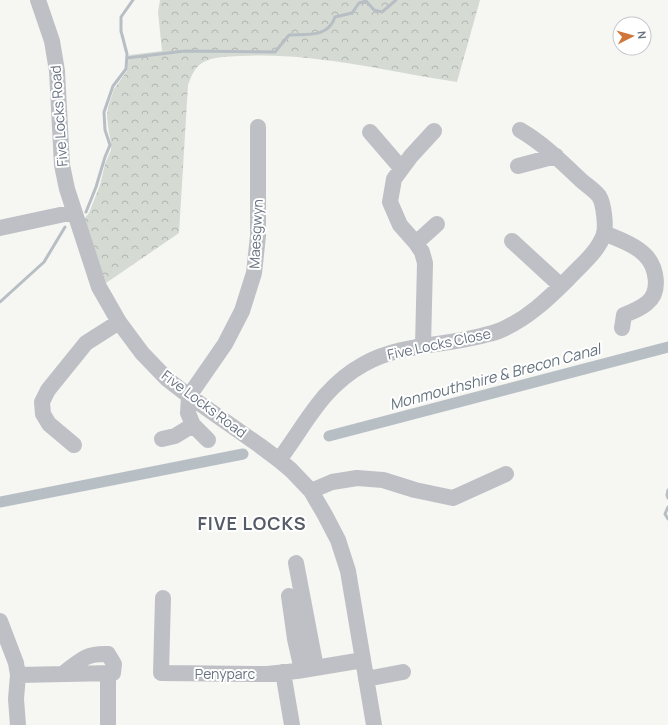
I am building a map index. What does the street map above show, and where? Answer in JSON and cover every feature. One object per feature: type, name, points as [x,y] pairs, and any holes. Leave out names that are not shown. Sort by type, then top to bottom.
[{"type":"street","name":"Five Locks Road","points":[[38,0],[52,42],[56,71],[62,165],[67,189],[99,287],[119,322],[142,353],[167,378],[189,396],[279,460],[311,491],[338,540],[348,571],[374,725]]},
{"type":"street","name":"Maesgwyn","points":[[189,396],[228,338],[242,311],[254,273],[258,236],[258,127]]},
{"type":"street","points":[[520,130],[537,140],[545,149],[556,156],[599,196],[604,214],[604,233],[630,244],[646,256],[655,271],[662,286],[647,304],[624,314],[622,328]]},
{"type":"street","points":[[423,346],[425,263],[422,252],[400,225],[390,202],[394,179],[411,156],[434,131]]},
{"type":"street","points":[[370,132],[401,168]]},
{"type":"street","points":[[518,166],[556,156]]},
{"type":"street","points":[[0,228],[74,212]]},
{"type":"street","points":[[416,243],[437,224]]},
{"type":"street","name":"Five Locks Close","points":[[279,460],[315,407],[338,381],[364,364],[390,352],[465,340],[501,331],[528,316],[561,286],[589,256],[599,244],[604,233]]},
{"type":"street","points":[[512,241],[561,286]]},
{"type":"street","points":[[74,445],[50,424],[43,414],[42,402],[48,390],[86,343],[119,322]]},
{"type":"street","points":[[189,396],[188,413],[192,424],[208,440]]},
{"type":"street","points":[[162,439],[175,436],[192,424]]},
{"type":"street","points":[[311,491],[332,482],[357,478],[383,480],[415,490],[453,498],[506,474]]},
{"type":"street","points":[[296,563],[309,669]]},
{"type":"street","points":[[289,596],[295,639],[309,669]]},
{"type":"street","name":"Penyparc","points":[[162,598],[161,673],[267,674],[363,660]]},
{"type":"street","points":[[0,621],[16,663],[18,675],[16,699],[18,725]]},
{"type":"street","points":[[18,675],[64,673],[86,656],[108,654],[114,664],[113,673],[108,673],[108,725]]},
{"type":"street","points":[[283,672],[292,725]]},
{"type":"street","points":[[366,679],[403,672]]},
{"type":"green space","points":[[160,0],[480,0],[457,82],[349,63],[295,57],[226,57],[211,59],[199,65],[193,73],[188,85],[179,233],[106,283],[84,219],[89,213],[100,185],[105,164],[111,150],[107,117],[108,107],[114,89],[127,71],[129,55],[162,51],[158,12]]},
{"type":"waterway","points":[[86,212],[110,145],[105,130],[104,112],[113,86],[126,69],[127,54],[121,31],[121,17],[133,0]]},
{"type":"waterway","points":[[127,58],[185,51],[275,52],[289,35],[316,34],[322,32],[332,24],[335,17],[352,13],[359,3],[366,1],[374,10],[382,12],[396,0]]},
{"type":"waterway","points":[[0,302],[44,262],[65,227]]},
{"type":"waterway","name":"Monmouthshire & Brecon Canal","points":[[329,436],[668,347]]},
{"type":"waterway","points":[[0,502],[243,454]]},
{"type":"waterway","points":[[668,490],[668,498]]},
{"type":"waterway","points":[[668,507],[665,514],[668,519]]},
{"type":"district","name":"FIVE LOCKS","points":[[252,524]]}]
